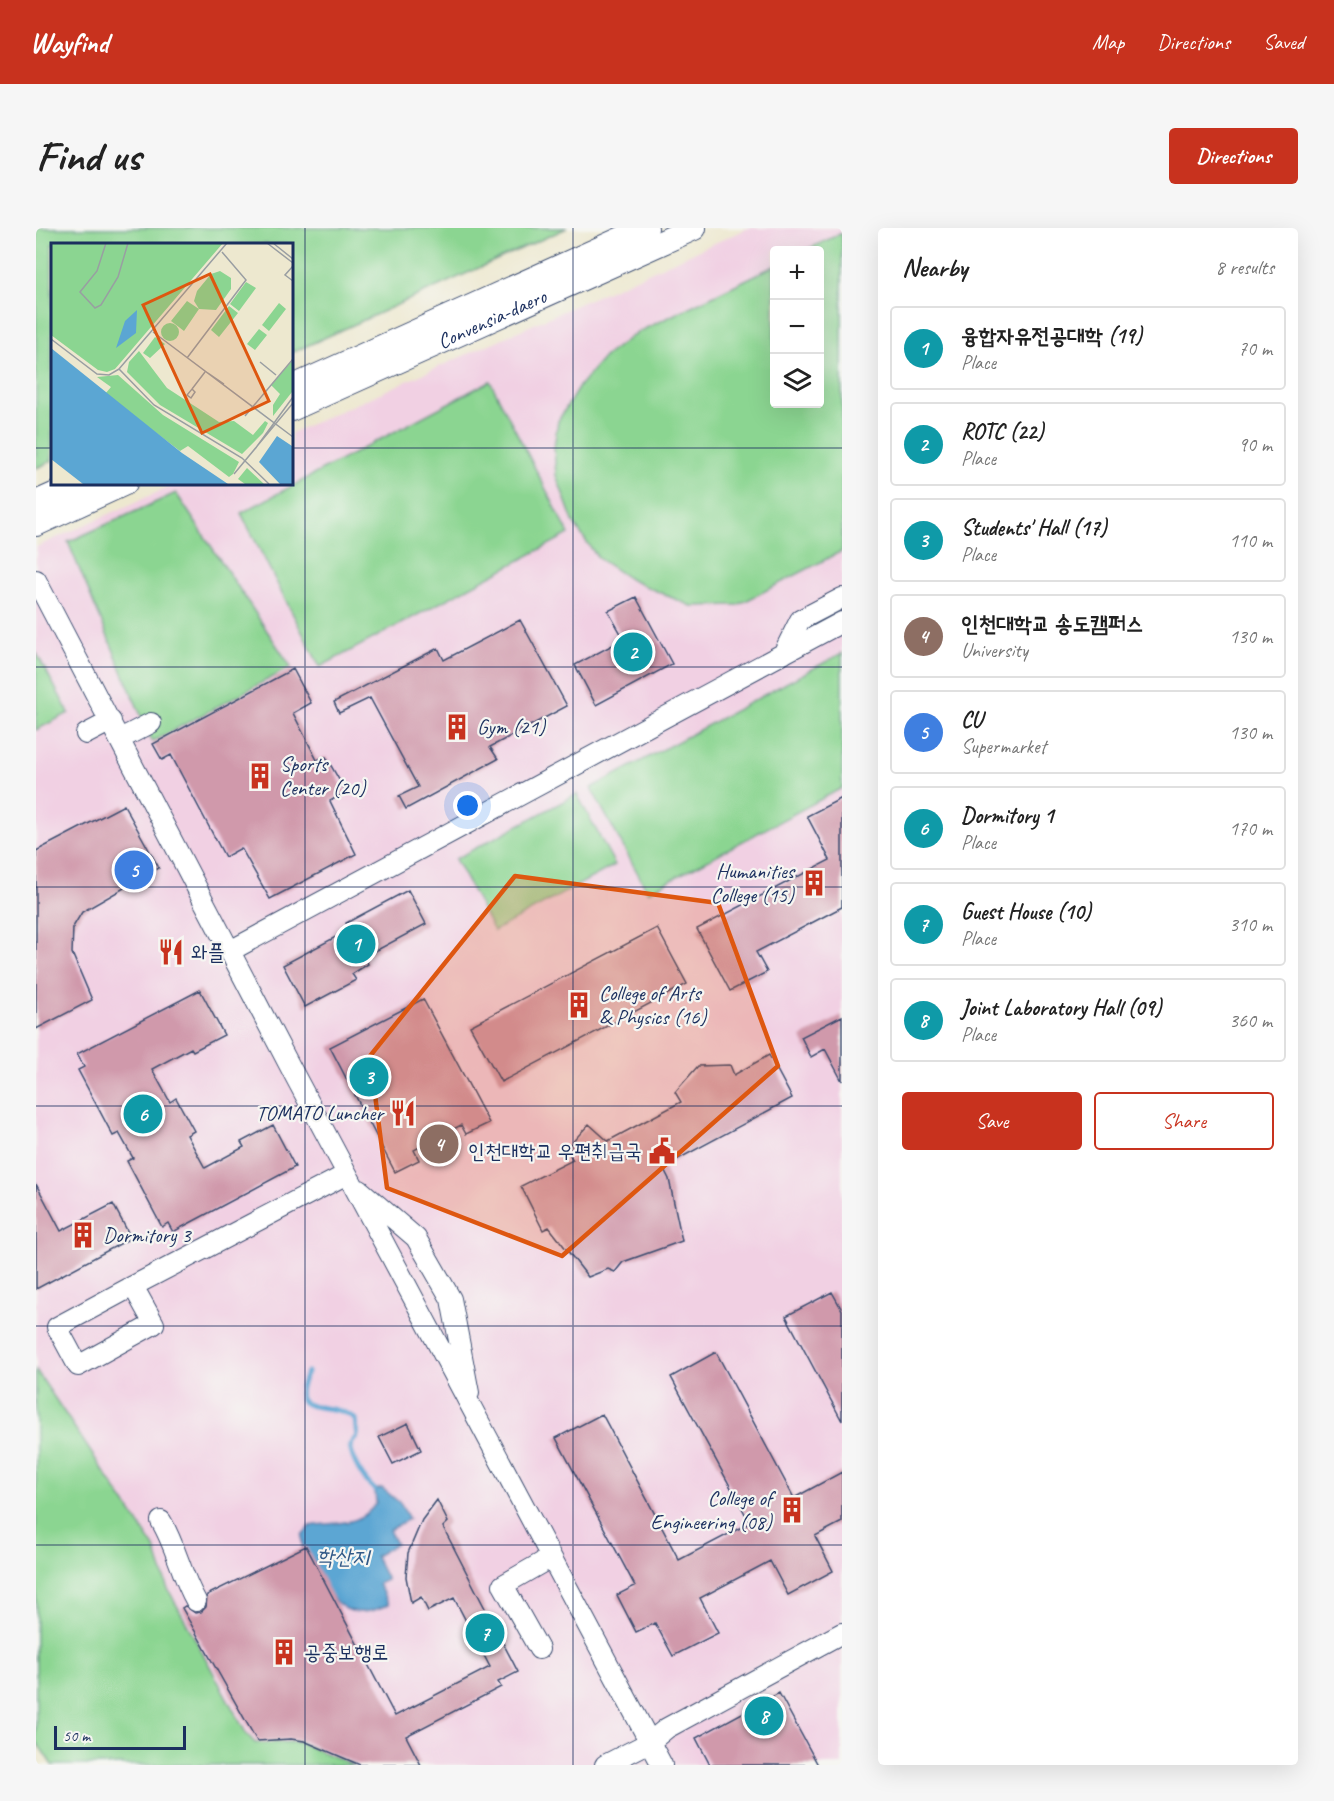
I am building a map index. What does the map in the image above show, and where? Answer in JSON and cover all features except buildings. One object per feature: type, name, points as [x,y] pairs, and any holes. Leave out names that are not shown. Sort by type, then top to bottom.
[{"type":"main road","name":"Convensia-daero","points":[[292,388],[646,228]]},
{"type":"main road","name":"Convensia-daero","points":[[292,409],[694,228]]},
{"type":"main road","points":[[36,503],[79,484]]},
{"type":"main road","points":[[36,524],[123,484]]},
{"type":"street","points":[[36,580],[471,1409],[662,1765]]},
{"type":"street","points":[[783,654],[800,620],[842,598]]},
{"type":"street","points":[[230,951],[842,622]]},
{"type":"street","points":[[86,734],[111,721]]},
{"type":"street","points":[[120,739],[151,723]]},
{"type":"street","points":[[133,1286],[154,1324],[78,1366],[57,1327],[133,1286],[349,1178]]},
{"type":"street","points":[[349,1178],[416,1238],[451,1299],[456,1314],[471,1409]]},
{"type":"street","points":[[161,1521],[172,1540],[180,1569],[196,1601]]},
{"type":"street","points":[[539,1649],[503,1585],[550,1558]]},
{"type":"street","points":[[605,1765],[650,1742],[667,1728],[842,1633]]},
{"type":"highlighted area","points":[[515,876],[718,903],[778,1066],[562,1256],[387,1188],[370,1056]]},
{"type":"shaded area","points":[[748,228],[842,228],[842,1765],[52,1765],[36,1741],[36,547],[176,484],[292,484],[292,433]]},
{"type":"green space","points":[[36,228],[567,228],[292,353],[292,243],[51,243],[51,461],[36,468]]},
{"type":"green space","points":[[842,233],[842,551],[738,605],[691,606],[631,580],[598,558],[574,524],[556,475],[554,447],[558,421],[580,385],[605,356],[636,333],[770,268],[770,408],[824,408],[824,246],[814,246]]},
{"type":"green space","points":[[490,381],[569,534],[320,667],[241,513]]},
{"type":"green space","points":[[176,493],[291,667],[152,742],[68,542]]},
{"type":"green space","points":[[36,652],[69,713],[36,730]]},
{"type":"green space","points":[[842,653],[842,788],[648,892],[591,788]]},
{"type":"green space","points":[[577,794],[615,865],[494,931],[455,859]]},
{"type":"green space","points":[[36,1370],[155,1548],[167,1587],[246,1733],[255,1743],[298,1742],[354,1765],[52,1765],[36,1741]]},
{"type":"water","name":"학산지","points":[[382,1488],[400,1503],[409,1519],[389,1530],[396,1544],[375,1556],[387,1580],[378,1584],[389,1604],[376,1610],[354,1612],[337,1603],[323,1586],[305,1555],[302,1535],[310,1526],[346,1522],[362,1516],[376,1503],[375,1490]]},
{"type":"waterway","points":[[307,1372],[301,1387],[301,1397],[305,1403],[334,1409],[355,1419],[357,1436],[350,1445],[351,1451],[359,1470],[375,1490]]},
{"type":"place","name":"ROTC (22)","points":[[633,652]]},
{"type":"place","name":"Gym (21)","points":[[457,727]]},
{"type":"place","name":"Sports Center (20)","points":[[260,776]]},
{"type":"place","name":"CU","points":[[134,870]]},
{"type":"place","name":"Humanities College (15)","points":[[814,883]]},
{"type":"place","name":"융합자유전공대학 (19)","points":[[356,944]]},
{"type":"place","name":"와플","points":[[171,952]]},
{"type":"place","name":"College of Arts & Physics (16)","points":[[579,1005]]},
{"type":"place","name":"Students' Hall (17)","points":[[369,1077]]},
{"type":"place","name":"TOMATO Luncher","points":[[403,1113]]},
{"type":"place","name":"Dormitory 1","points":[[143,1114]]},
{"type":"place","name":"인천대학교 송도캠퍼스","points":[[439,1144]]},
{"type":"place","name":"인천대학교 우편취급국","points":[[662,1151]]},
{"type":"place","name":"Dormitory 3","points":[[83,1235]]},
{"type":"place","name":"College of Engineering (08)","points":[[792,1510]]},
{"type":"place","name":"Guest House (10)","points":[[485,1633]]},
{"type":"place","name":"공중보행로","points":[[284,1652]]},
{"type":"place","name":"Joint Laboratory Hall (09)","points":[[764,1716]]}]
